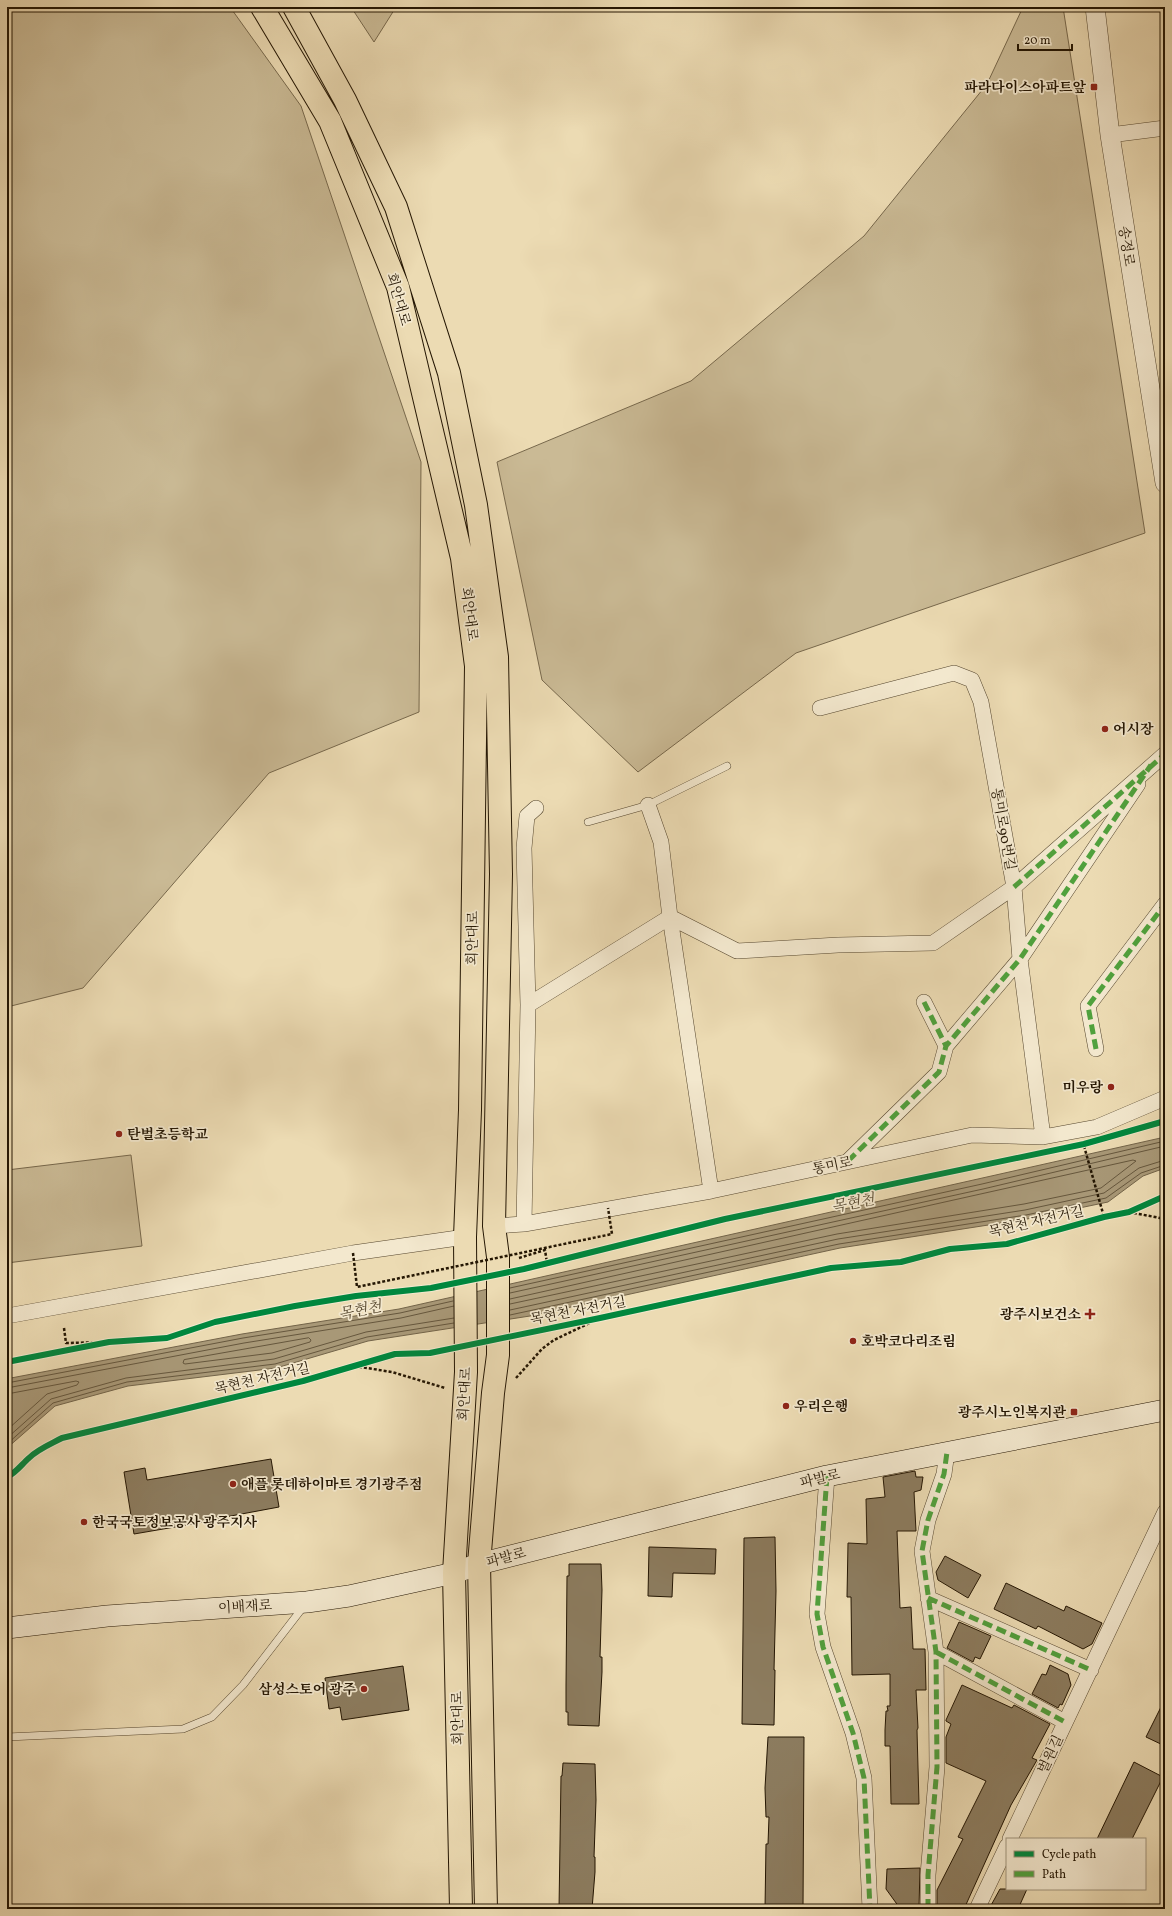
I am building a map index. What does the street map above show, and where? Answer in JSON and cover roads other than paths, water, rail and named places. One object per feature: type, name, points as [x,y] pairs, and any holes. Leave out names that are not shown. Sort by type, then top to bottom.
[{"type":"main road","name":"회안대로","points":[[262,7],[330,121],[398,287],[462,558],[476,666],[470,1110],[465,1237],[466,1367],[454,1573],[461,1909]]},
{"type":"main road","name":"회안대로","points":[[294,7],[346,100],[396,207],[449,373],[476,505],[497,657],[501,874],[494,1226],[508,1257],[493,1393],[479,1564],[486,1909]]},
{"type":"main road","name":"파발로","points":[[479,1564],[827,1476],[947,1452],[1060,1432],[1165,1410]]},
{"type":"main road","name":"이배재로","points":[[7,1628],[107,1616],[307,1602],[349,1596],[454,1573],[479,1564]]},
{"type":"street","name":"송정로","points":[[1095,7],[1110,135],[1165,483]]},
{"type":"street","points":[[1110,135],[1165,128]]},
{"type":"street","name":"통미로90번길","points":[[820,708],[954,673],[972,680],[981,702],[1014,887],[1020,959],[1043,1137]]},
{"type":"street","points":[[670,917],[736,951],[838,945],[933,943],[1014,887],[1165,754]]},
{"type":"street","points":[[848,1161],[939,1072],[946,1046],[1020,959],[1151,765]]},
{"type":"street","points":[[648,804],[661,842],[670,917],[711,1191]]},
{"type":"street","points":[[524,1224],[528,1005],[524,848],[527,816],[536,808]]},
{"type":"street","points":[[1096,1049],[1088,1006],[1165,904]]},
{"type":"street","points":[[528,1005],[670,917]]},
{"type":"street","points":[[924,1002],[946,1046]]},
{"type":"street","name":"통미로","points":[[494,1226],[524,1224],[711,1191],[972,1135],[1043,1137],[1097,1127],[1165,1098]]},
{"type":"street","points":[[7,1316],[353,1253],[465,1237]]},
{"type":"street","points":[[928,1909],[928,1875],[937,1768],[936,1652],[922,1551],[928,1520],[944,1474],[947,1452]]},
{"type":"street","points":[[827,1476],[817,1614],[823,1647],[853,1733],[864,1778],[870,1909]]},
{"type":"street","name":"벌원길","points":[[1010,1838],[1165,1512]]},
{"type":"street","points":[[928,1598],[1091,1670]]},
{"type":"street","points":[[936,1652],[1065,1722]]},
{"type":"street","points":[[977,1909],[1006,1848]]},
{"type":"lane","points":[[588,822],[648,804],[727,766]]},
{"type":"lane","points":[[7,1737],[183,1728],[212,1717],[242,1685],[307,1602]]},
{"type":"water","points":[[1165,1137],[1165,1168],[1143,1176],[1108,1202],[1027,1219],[840,1248],[530,1316],[368,1341],[276,1368],[128,1386],[55,1406],[7,1448],[7,1379],[242,1334],[399,1309]]},
{"type":"place","name":"파라다이스아파트앞","points":[[1094,87]]},
{"type":"place","name":"어시장","points":[[1105,729]]},
{"type":"place","name":"미우랑","points":[[1111,1087]]},
{"type":"place","name":"탄벌초등학교","points":[[119,1134]]},
{"type":"place","name":"광주시보건소","points":[[1090,1314]]},
{"type":"place","name":"호박코다리조림","points":[[853,1341]]},
{"type":"place","name":"우리은행","points":[[786,1406]]},
{"type":"place","name":"광주시노인복지관","points":[[1074,1412]]},
{"type":"place","name":"애플 롯데하이마트 경기광주점","points":[[233,1484]]},
{"type":"place","name":"한국국토정보공사 광주지사","points":[[84,1522]]},
{"type":"place","name":"삼성스토어 광주","points":[[364,1689]]},
{"type":"water label","name":"목현천","points":[[853,1203]]},
{"type":"water label","name":"목현천","points":[[360,1310]]}]
